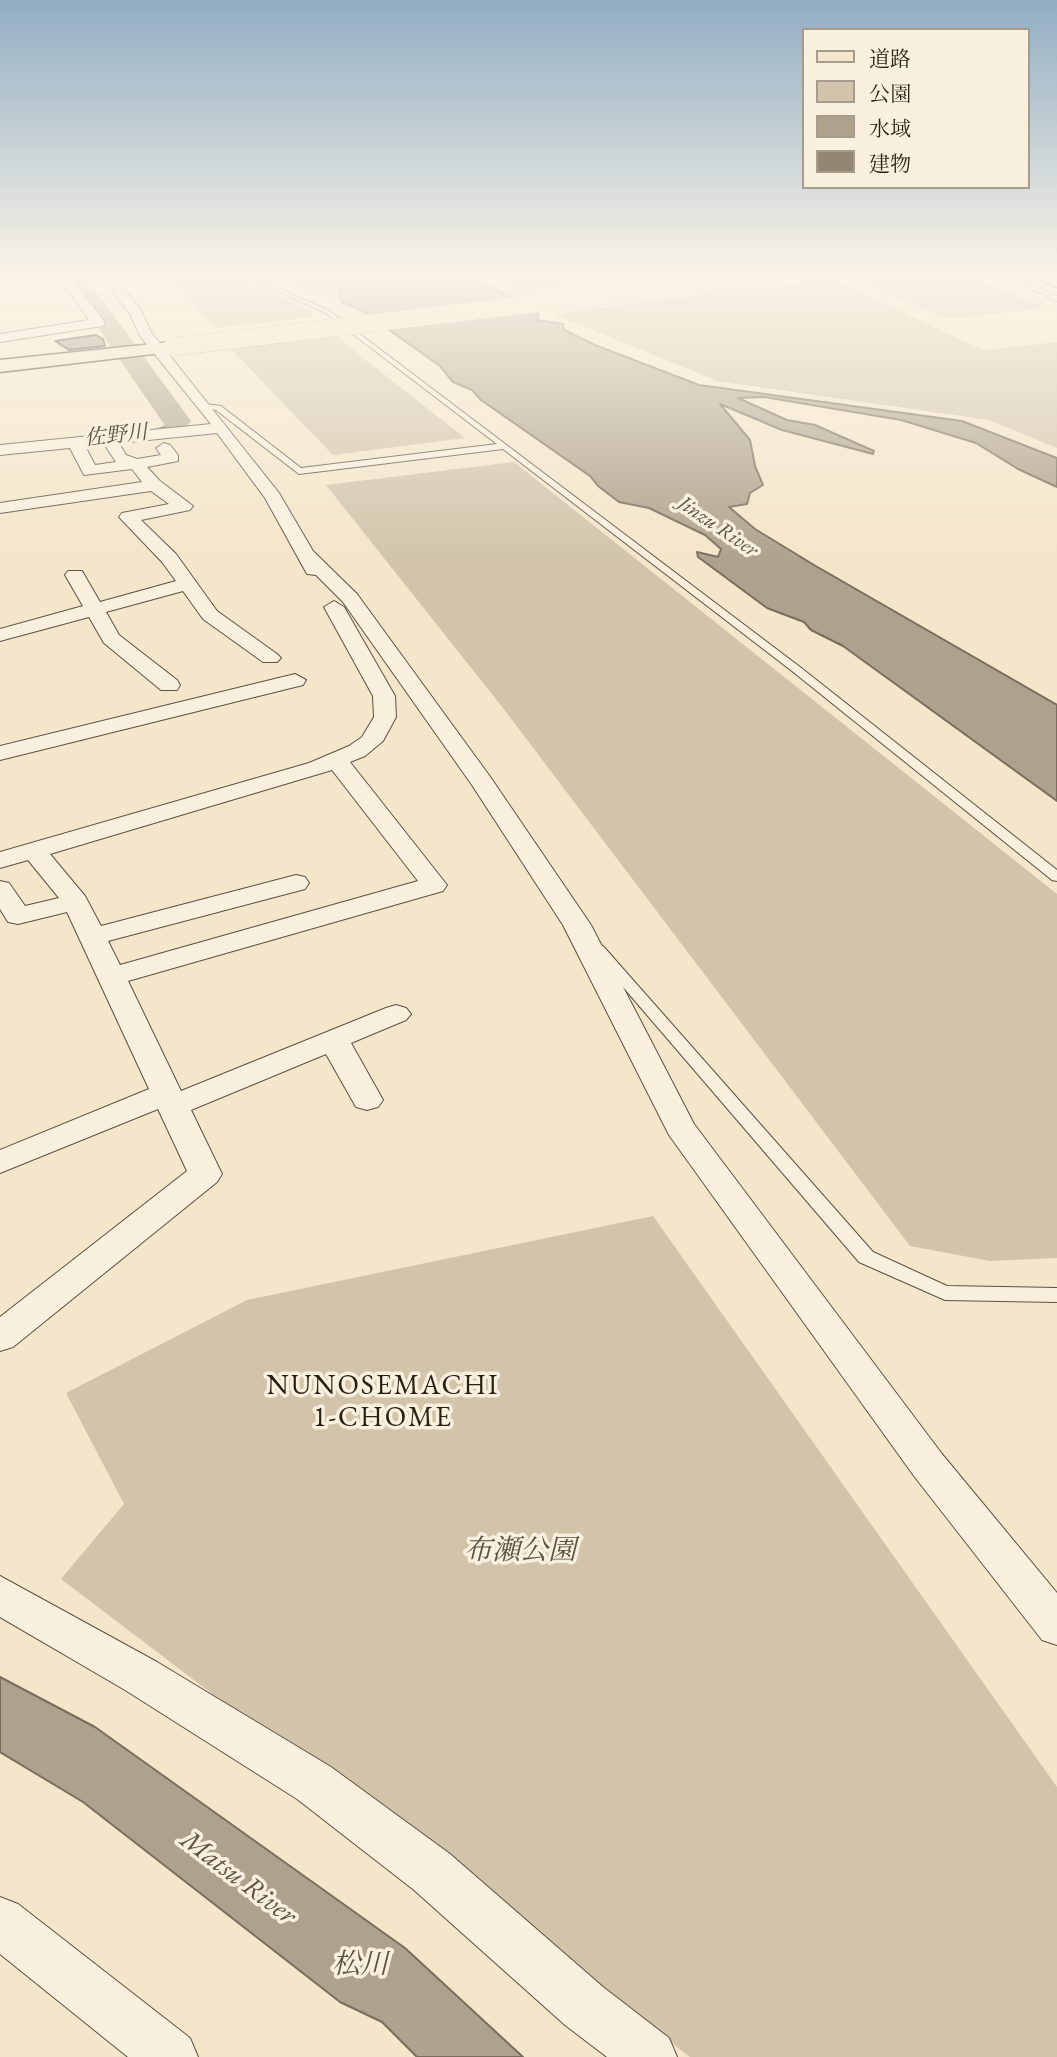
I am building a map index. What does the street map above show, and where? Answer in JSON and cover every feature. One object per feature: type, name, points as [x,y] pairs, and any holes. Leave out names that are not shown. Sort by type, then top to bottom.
[{"type":"street","points":[[0,860],[337,761],[357,751],[380,730],[386,717],[384,696],[273,497],[180,370]]},
{"type":"street","points":[[0,450],[221,428]]},
{"type":"street","points":[[110,441],[120,458],[136,464],[154,485],[184,506],[128,517],[169,558],[210,615],[270,658]]},
{"type":"street","points":[[76,444],[90,471],[172,458],[164,448]]},
{"type":"street","points":[[0,508],[154,485]]},
{"type":"street","points":[[305,554],[349,598],[483,783],[577,925],[680,1128],[928,1465],[1057,1626]]},
{"type":"street","points":[[75,575],[111,639],[169,685]]},
{"type":"street","points":[[0,635],[188,584]]},
{"type":"street","points":[[0,753],[295,680]]},
{"type":"street","points":[[111,977],[434,886],[337,761]]},
{"type":"street","points":[[0,1338],[205,1174],[76,902],[33,850]]},
{"type":"street","points":[[92,937],[296,883]]},
{"type":"street","points":[[0,889],[18,916],[76,902]]},
{"type":"street","points":[[0,1162],[334,1040],[396,1014]]},
{"type":"street","points":[[334,1040],[367,1100]]},
{"type":"street","points":[[0,1595],[141,1676],[314,1783],[432,1872],[584,2006],[650,2057]]},
{"type":"street","points":[[0,1922],[171,2057]]},
{"type":"lane","points":[[404,370],[796,669],[1057,877]]},
{"type":"lane","points":[[205,406],[218,408],[299,471],[505,446]]},
{"type":"lane","points":[[577,925],[866,1257],[946,1293],[1057,1295]]},
{"type":"green space","points":[[251,370],[379,370],[465,438],[333,455]]},
{"type":"green space","points":[[690,370],[1057,370],[1057,448],[989,420],[717,381]]},
{"type":"green space","points":[[514,462],[1057,894],[1057,1258],[990,1261],[910,1246],[503,708],[326,485]]},
{"type":"green space","name":"布瀬公園","points":[[653,1216],[1057,1787],[1057,2057],[690,2057],[61,1579],[124,1504],[66,1393],[247,1300]]},
{"type":"water","points":[[135,370],[145,370],[183,421],[179,426],[151,432],[169,425],[171,420]]},
{"type":"water","name":"Jinzu River","points":[[443,370],[660,370],[699,385],[962,421],[1057,458],[1057,487],[1018,469],[976,443],[901,420],[764,397],[738,398],[787,420],[815,425],[874,451],[873,454],[782,430],[720,404],[750,440],[755,466],[763,485],[750,493],[747,504],[729,507],[755,529],[814,565],[1057,705],[1057,801],[843,646],[811,630],[804,622],[767,608],[698,557],[697,552],[718,557],[721,549],[705,535],[649,508],[619,502],[598,486],[590,476],[481,400],[472,390],[453,382]]},
{"type":"water","name":"松川","points":[[0,1677],[95,1727],[405,1948],[523,2057],[417,2057],[382,2022],[340,2002],[83,1802],[0,1752]]},
{"type":"waterway","name":"佐野川","points":[[140,370],[176,421]]},
{"type":"district","name":"NUNOSEMACHI 1-CHOME","points":[[383,1402]]},
{"type":"water label","name":"Matsu River","points":[[238,1878]]}]
